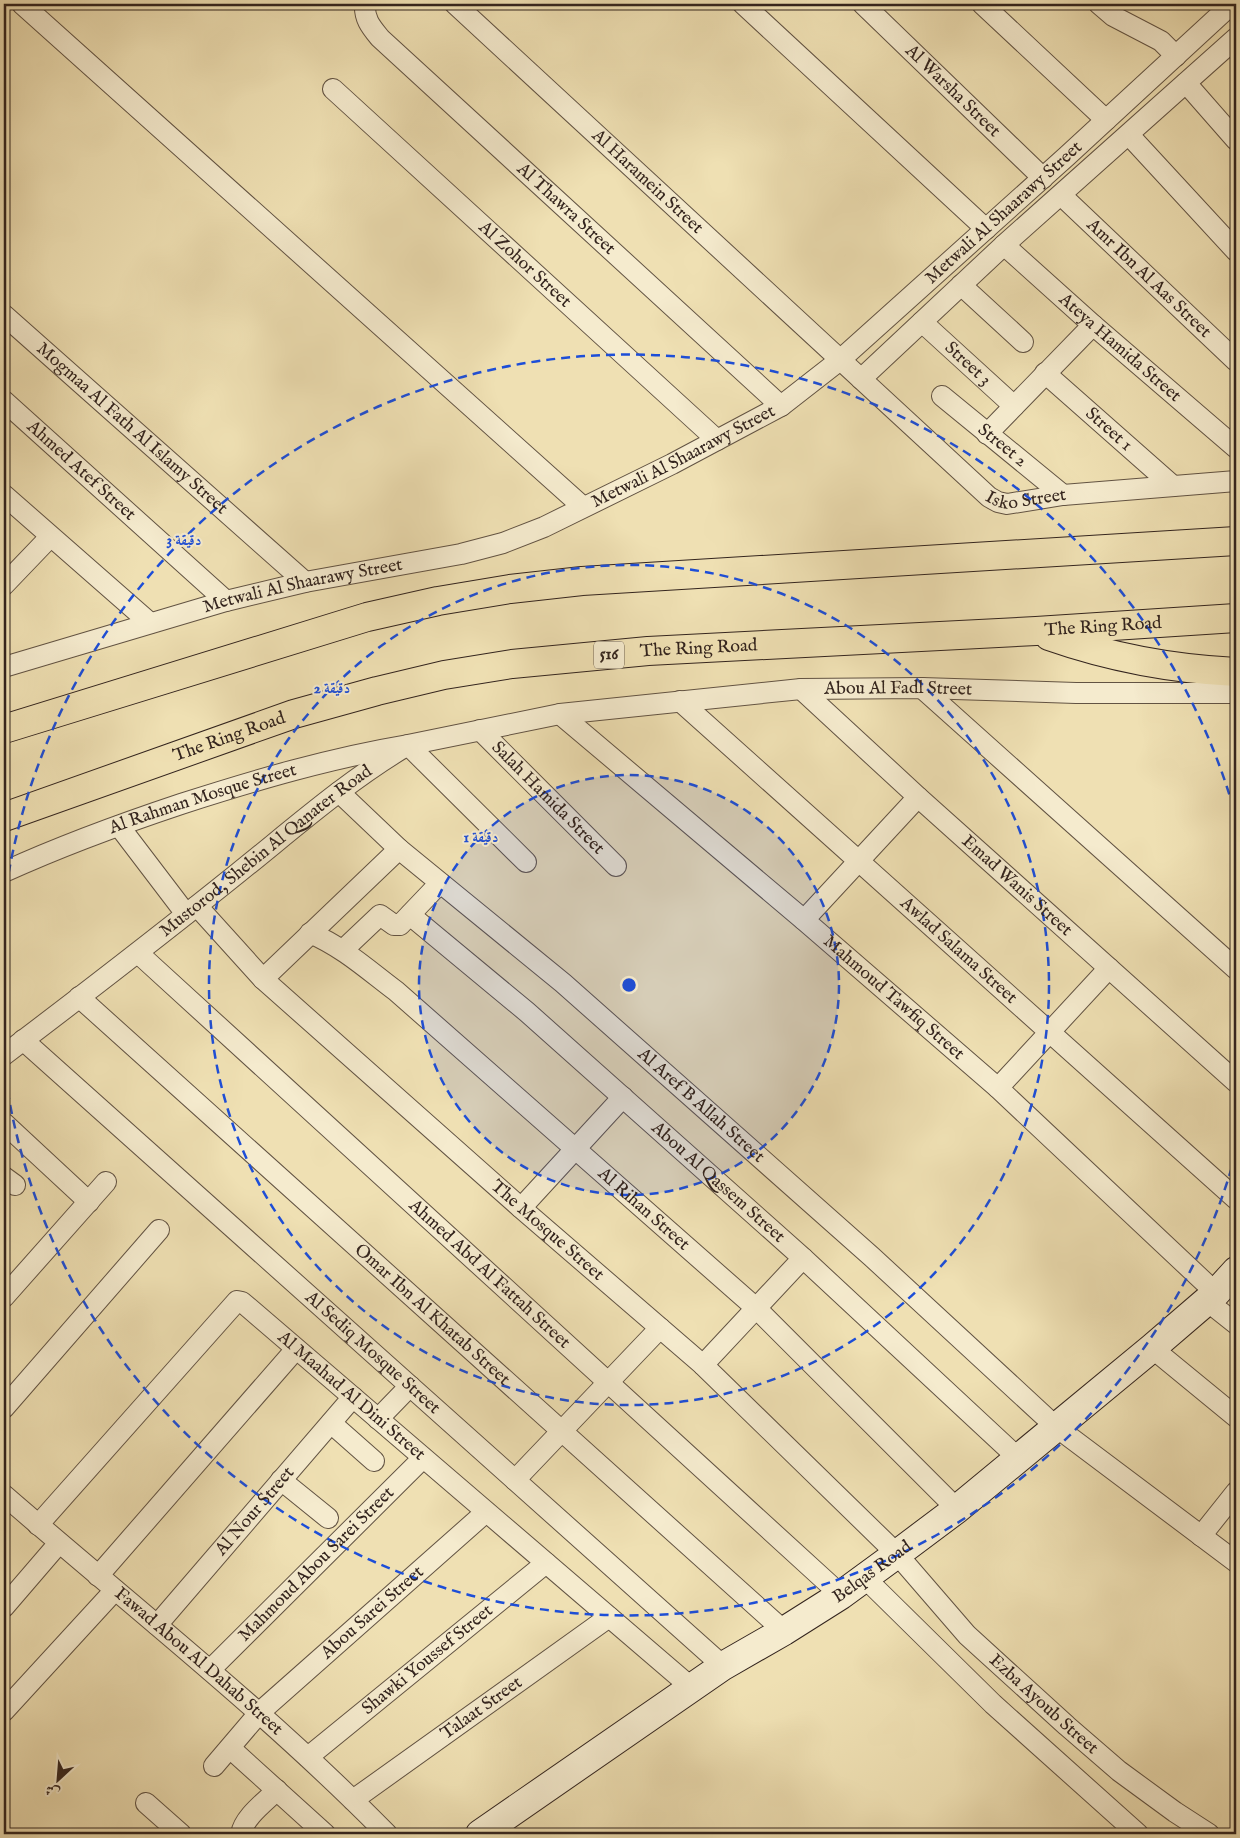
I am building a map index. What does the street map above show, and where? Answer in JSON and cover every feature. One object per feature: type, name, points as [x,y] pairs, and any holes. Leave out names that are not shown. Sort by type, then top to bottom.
[{"type":"highway","points":[[4,729],[367,617],[438,601],[510,589],[582,581],[1236,541]]},
{"type":"highway","name":"The Ring Road","points":[[4,817],[294,714],[444,675],[512,664],[648,651],[1036,631],[1236,618]]},
{"type":"highway","points":[[1036,631],[1088,649],[1127,658],[1189,669],[1236,672]]},
{"type":"main road","name":"Belqas Road","points":[[491,1831],[723,1666],[784,1631],[866,1578],[957,1509],[1055,1426],[1152,1348],[1212,1297],[1236,1271]]},
{"type":"street","points":[[22,4],[583,507]]},
{"type":"street","name":"Al Thawra Street","points":[[365,4],[364,12],[370,26],[380,38],[781,406]]},
{"type":"street","name":"Al Haramein Street","points":[[455,4],[840,360]]},
{"type":"street","points":[[743,4],[986,229]]},
{"type":"street","name":"Al Warsha Street","points":[[863,4],[1043,178]]},
{"type":"street","points":[[982,4],[1106,120]]},
{"type":"street","points":[[1099,4],[1113,16],[1160,42],[1176,56]]},
{"type":"street","name":"Metwali Al Shaarawy Street","points":[[4,667],[226,601],[305,582],[461,554],[503,543],[544,527],[672,464],[781,406],[840,360],[1228,10]]},
{"type":"street","name":"Metwali Al Shaarawy Street","points":[[861,379],[1004,246],[1236,38]]},
{"type":"street","points":[[1186,83],[1236,140]]},
{"type":"street","name":"Al Zohor Street","points":[[333,89],[717,440]]},
{"type":"street","points":[[1129,135],[1236,251]]},
{"type":"street","name":"Amr Ibn Al Aas Street","points":[[1061,195],[1236,361]]},
{"type":"street","name":"Ateya Hamida Street","points":[[1004,246],[1236,448]]},
{"type":"street","points":[[961,286],[1022,342]]},
{"type":"street","name":"Mogmaa Al Fath Al Islamy Street","points":[[4,315],[305,582]]},
{"type":"street","name":"Street 3","points":[[922,322],[1014,406]]},
{"type":"street","points":[[987,434],[1093,325]]},
{"type":"street","name":"Isko Street","points":[[840,360],[989,497],[998,502],[1007,504],[1062,495],[1236,481]]},
{"type":"street","name":"Street 1","points":[[1045,373],[1173,486]]},
{"type":"street","name":"Street 2","points":[[942,396],[1062,495]]},
{"type":"street","name":"Ahmed Atef Street","points":[[4,401],[226,601]]},
{"type":"street","points":[[4,494],[50,537],[150,623]]},
{"type":"street","points":[[4,585],[50,537]]},
{"type":"street","points":[[922,688],[1236,969]]},
{"type":"street","name":"Abou Al Fadl Street","points":[[560,714],[801,689],[922,688],[1076,693],[1236,693]]},
{"type":"street","name":"Emad Wanis Street","points":[[801,689],[918,797],[1236,1082]]},
{"type":"street","name":"Awlad Salama Street","points":[[680,702],[1236,1199]]},
{"type":"street","name":"Mustorod, Shebin Al Qanater Road","points":[[4,1055],[138,953],[339,792],[387,757],[408,745],[560,714]]},
{"type":"street","name":"Mahmoud Tawfiq Street","points":[[560,714],[804,920],[998,1088],[1212,1297]]},
{"type":"street","name":"Salah Hamida Street","points":[[480,730],[616,866]]},
{"type":"street","points":[[408,745],[526,862]]},
{"type":"street","name":"Al Rahman Mosque Street","points":[[4,872],[119,826],[253,781],[354,754],[408,745]]},
{"type":"street","name":"Al Aref B Allah Street","points":[[339,792],[399,849],[570,990],[872,1257],[1055,1426],[1236,1562]]},
{"type":"street","points":[[804,920],[918,797]]},
{"type":"street","name":"The Mosque Street","points":[[119,826],[191,910],[263,979],[521,1208],[703,1365],[897,1554]]},
{"type":"street","points":[[263,979],[399,849]]},
{"type":"street","points":[[343,950],[380,915],[397,926],[400,925],[440,883]]},
{"type":"street","name":"Abou Al Qassem Street","points":[[410,914],[527,1012],[803,1258],[1018,1458]]},
{"type":"street","name":"Al Rihan Street","points":[[310,934],[343,950],[396,992],[756,1308],[957,1509]]},
{"type":"street","name":"Ahmed Abd Al Fattah Street","points":[[138,953],[841,1595]]},
{"type":"street","points":[[998,1088],[1109,968]]},
{"type":"street","name":"Omar Ibn Al Khatab Street","points":[[79,998],[784,1631]]},
{"type":"street","name":"Al Sediq Mosque Street","points":[[23,1040],[723,1666]]},
{"type":"street","points":[[521,1208],[623,1097]]},
{"type":"street","points":[[4,1123],[89,1202]]},
{"type":"street","points":[[7,1285],[89,1202],[106,1182]]},
{"type":"street","points":[[4,1408],[159,1230]]},
{"type":"street","points":[[703,1365],[803,1258]]},
{"type":"street","points":[[1212,1297],[1236,1324]]},
{"type":"street","name":"Al Maahad Al Dini Street","points":[[38,1525],[238,1301],[242,1302],[692,1688]]},
{"type":"street","points":[[515,1480],[660,1328]]},
{"type":"street","points":[[1152,1348],[1236,1416]]},
{"type":"street","points":[[98,1576],[296,1349]]},
{"type":"street","points":[[378,1419],[410,1386]]},
{"type":"street","name":"Al Nour Street","points":[[157,1625],[352,1397]]},
{"type":"street","points":[[331,1423],[374,1461]]},
{"type":"street","name":"Mahmoud Abou Sarei Street","points":[[210,1670],[423,1458]]},
{"type":"street","points":[[281,1480],[328,1518]]},
{"type":"street","points":[[1201,1536],[1236,1492]]},
{"type":"street","name":"Fawad Abou Al Dahab Street","points":[[5,1498],[260,1712],[386,1834]]},
{"type":"street","name":"Abou Sarei Street","points":[[214,1766],[260,1712],[486,1512]]},
{"type":"street","points":[[4,1607],[59,1543]]},
{"type":"street","name":"Ezba Ayoub Street","points":[[897,1554],[967,1635],[1067,1726],[1119,1771],[1209,1834]]},
{"type":"street","name":"Shawki Youssef Street","points":[[308,1757],[546,1563]]},
{"type":"street","points":[[866,1578],[993,1704],[1138,1834]]},
{"type":"street","points":[[4,1711],[115,1590]]},
{"type":"street","name":"Talaat Street","points":[[353,1800],[609,1616]]},
{"type":"street","points":[[230,1748],[325,1834]]},
{"type":"street","points":[[241,1834],[249,1819],[277,1790]]},
{"type":"street","points":[[146,1803],[180,1834]]}]
